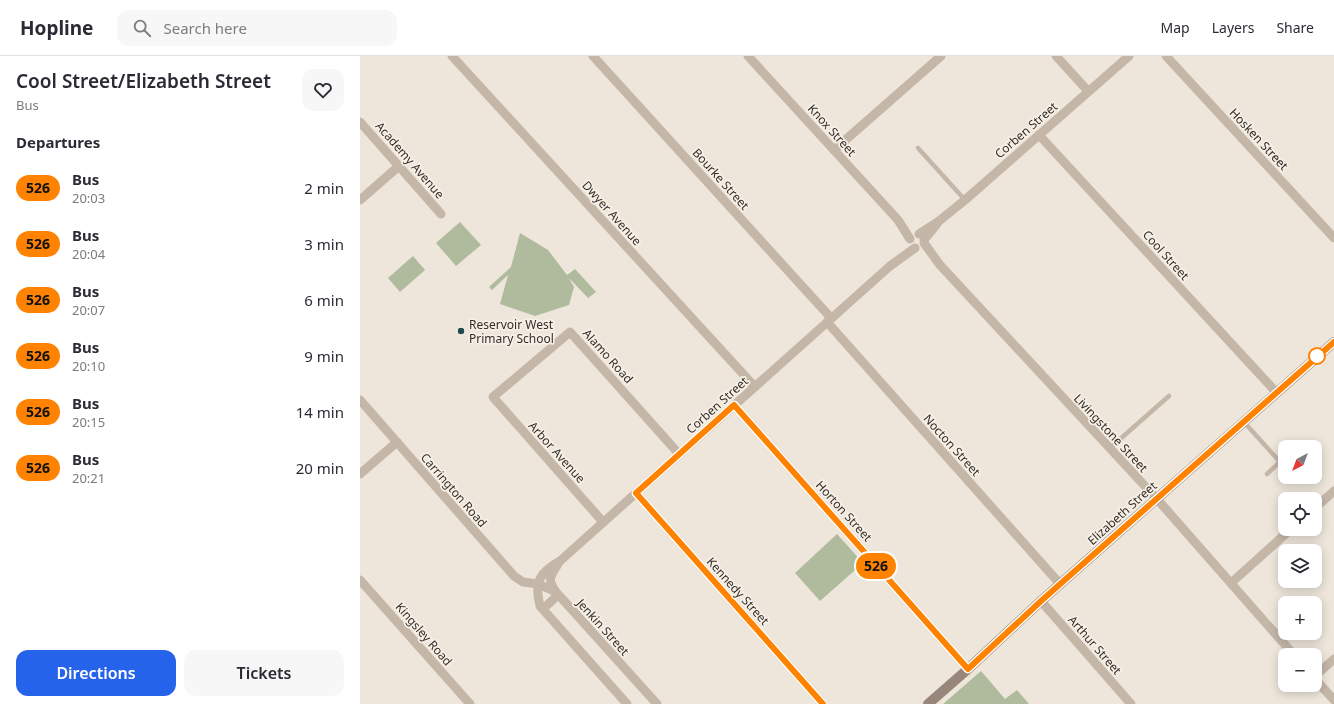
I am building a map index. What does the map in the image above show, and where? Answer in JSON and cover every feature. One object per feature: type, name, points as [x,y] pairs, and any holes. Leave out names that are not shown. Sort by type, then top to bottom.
[{"type":"street","name":"Dwyer Avenue","points":[[452,56],[754,387]]},
{"type":"street","name":"Bourke Street","points":[[593,56],[829,320]]},
{"type":"street","name":"Knox Street","points":[[748,56],[917,241]]},
{"type":"street","points":[[834,150],[941,56]]},
{"type":"street","points":[[1056,56],[1088,91]]},
{"type":"street","name":"Corben Street","points":[[560,561],[939,221],[1129,56]]},
{"type":"street","name":"Hosken Street","points":[[1166,56],[1334,238]]},
{"type":"street","name":"Academy Avenue","points":[[360,122],[441,214]]},
{"type":"street","name":"Cool Street","points":[[1039,135],[1276,392]]},
{"type":"street","points":[[360,200],[399,166]]},
{"type":"street","name":"Livingstone Street","points":[[917,241],[1157,499],[1288,648]]},
{"type":"street","name":"Nocton Street","points":[[829,320],[1060,584]]},
{"type":"street","name":"Alamo Road","points":[[493,397],[570,332],[679,454]]},
{"type":"street","name":"Elizabeth Street","points":[[928,704],[1060,584],[1334,342]]},
{"type":"street","name":"Arbor Avenue","points":[[493,397],[604,522]]},
{"type":"street","name":"Carrington Road","points":[[360,400],[514,576],[523,582],[538,584],[557,594]]},
{"type":"street","name":"Horton Street","points":[[734,405],[968,669]]},
{"type":"street","points":[[360,474],[396,442]]},
{"type":"street","points":[[1322,501],[1334,490]]},
{"type":"street","name":"Kennedy Street","points":[[636,493],[823,704]]},
{"type":"street","points":[[1231,583],[1283,536]]},
{"type":"street","points":[[560,561],[550,567],[539,578],[537,594],[540,606],[627,704]]},
{"type":"street","name":"Jenkin Street","points":[[560,561],[550,579],[550,585],[657,704]]},
{"type":"street","name":"Kingsley Road","points":[[360,580],[470,704]]},
{"type":"street","points":[[543,609],[557,594]]},
{"type":"street","name":"Arthur Street","points":[[1041,601],[1131,704]]},
{"type":"street","points":[[1322,670],[1334,659]]},
{"type":"street","points":[[1322,685],[1334,700]]},
{"type":"lane","points":[[918,148],[965,200]]},
{"type":"lane","points":[[1110,448],[1169,396]]},
{"type":"lane","points":[[1244,421],[1278,460]]},
{"type":"lane","points":[[1267,474],[1278,464]]},
{"type":"green space","points":[[460,222],[481,245],[456,266],[436,243]]},
{"type":"green space","points":[[520,233],[548,250],[567,275],[575,269],[596,292],[588,298],[569,278],[574,287],[569,305],[535,316],[500,304],[508,275],[492,290],[489,287],[511,267]]},
{"type":"green space","points":[[413,256],[425,270],[400,292],[388,278]]},
{"type":"green space","points":[[837,534],[863,563],[820,601],[795,573]]},
{"type":"green space","points":[[981,671],[1005,699],[1017,690],[1029,704],[943,704]]},
{"type":"bus line","name":"526","points":[[823,704],[636,493],[734,405],[968,669],[1041,601],[1334,342]]},
{"type":"place","name":"Reservoir West Primary School","points":[[461,331]]}]
